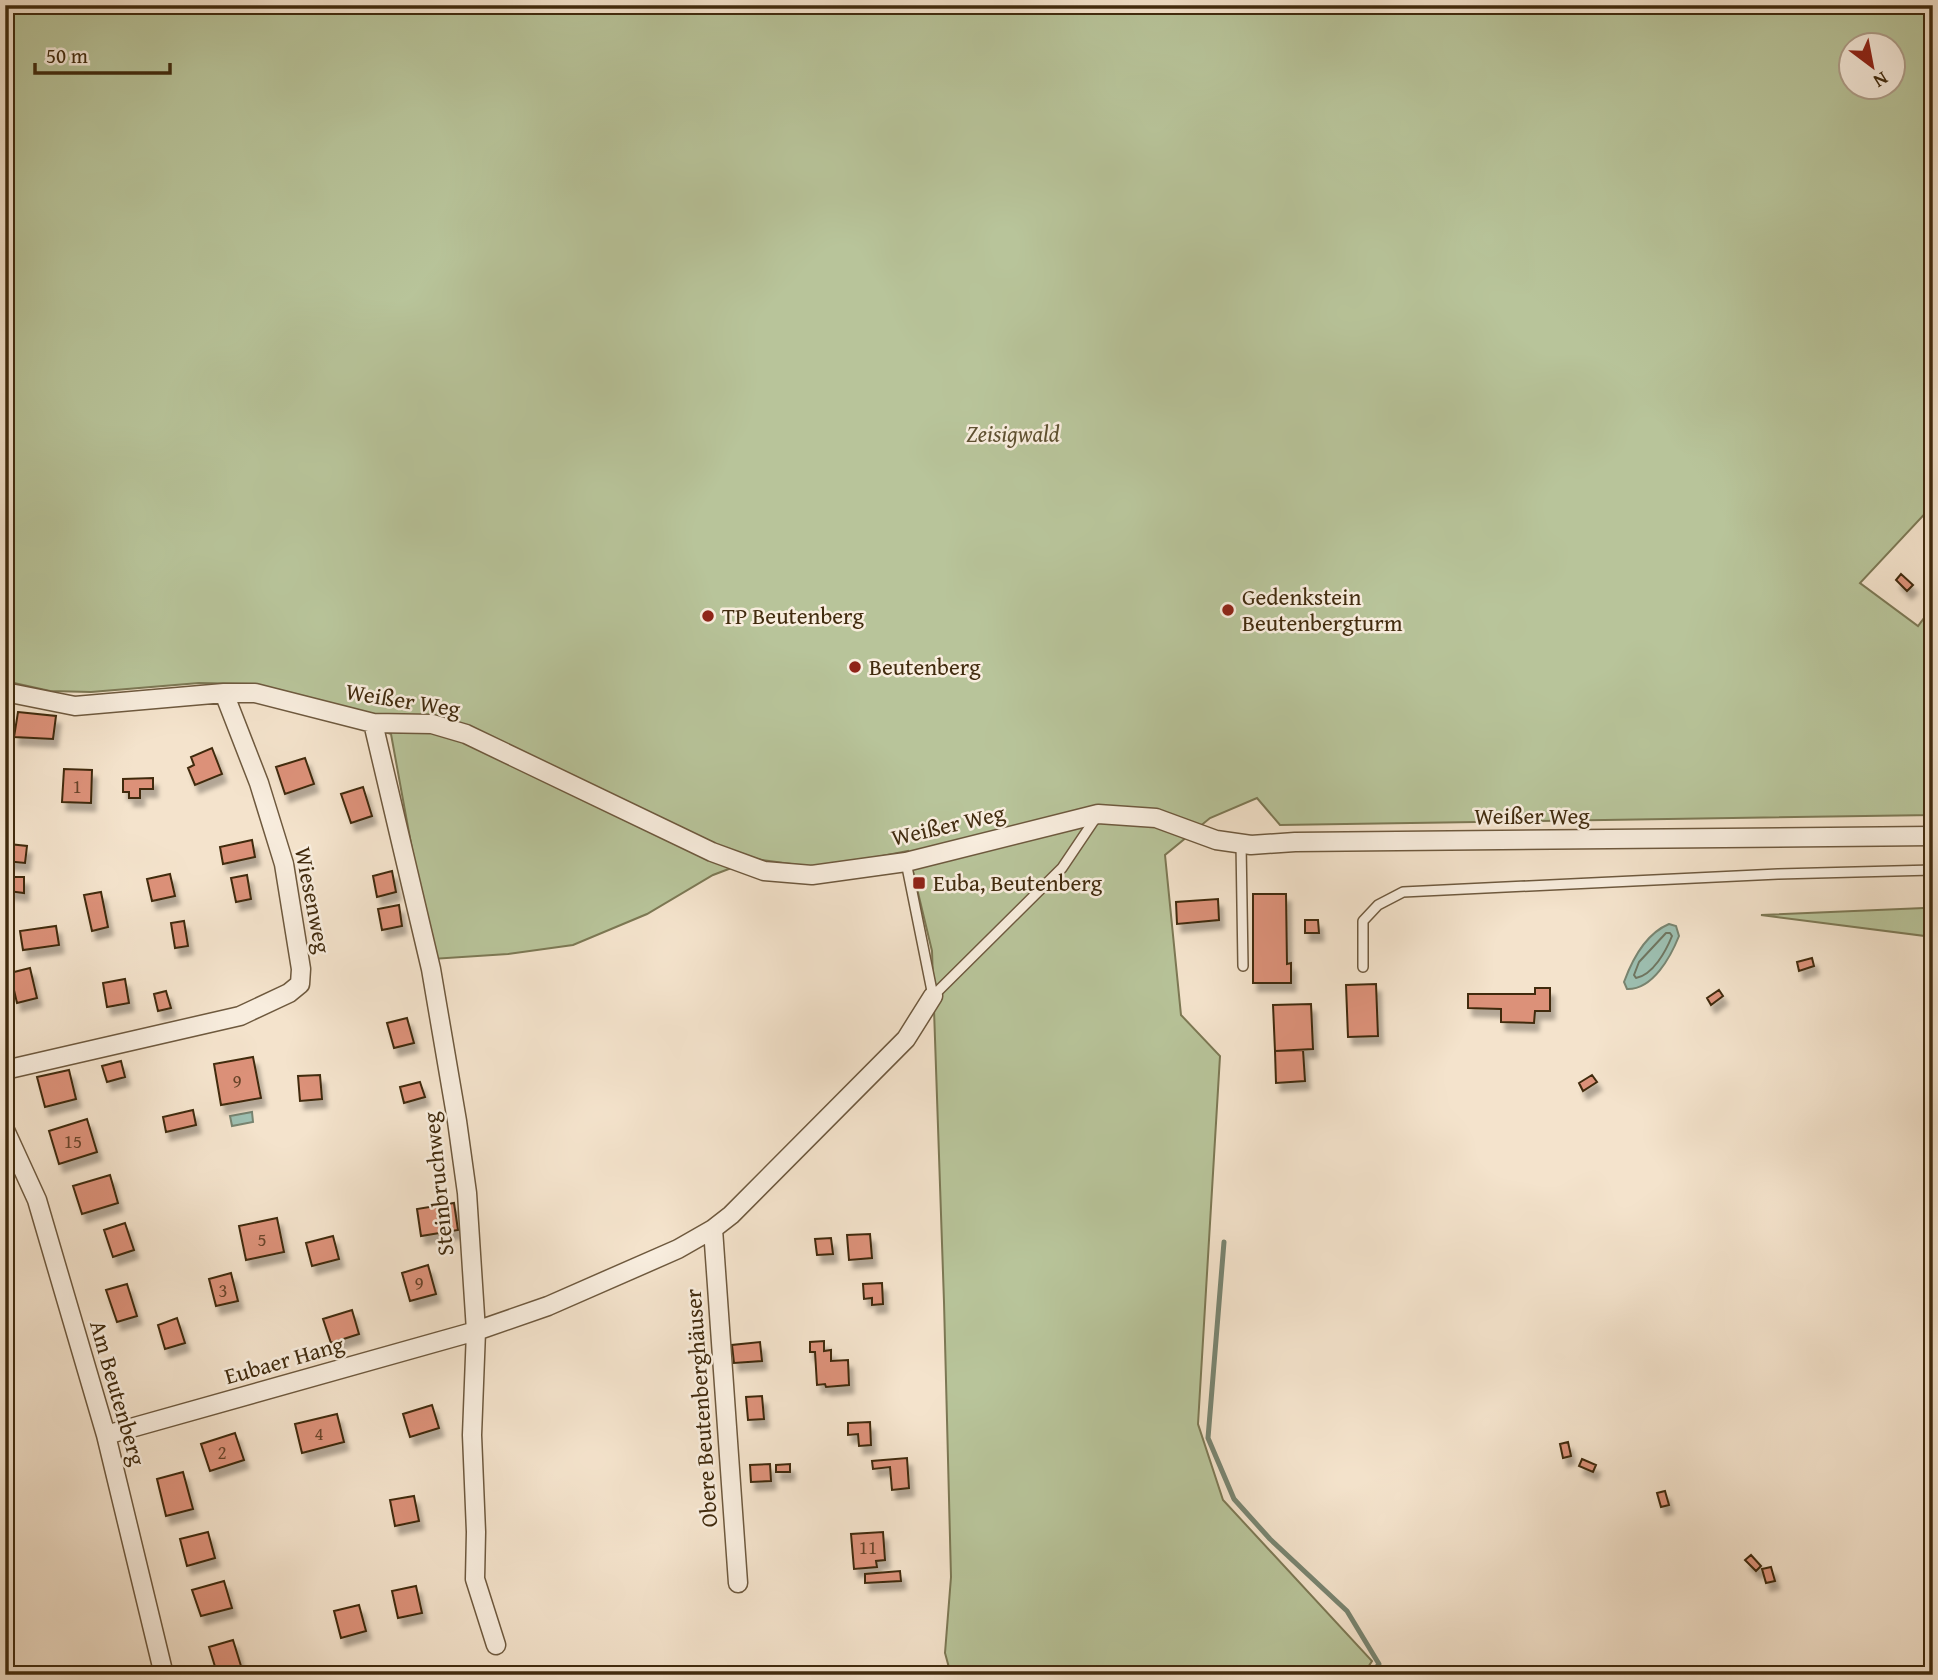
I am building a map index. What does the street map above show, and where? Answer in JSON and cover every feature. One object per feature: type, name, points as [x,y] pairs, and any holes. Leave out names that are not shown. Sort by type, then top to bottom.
[{"type":"street","name":"Weißer Weg","points":[[8,698],[75,706],[224,693],[255,693],[373,723],[432,724],[466,734],[712,852],[764,871],[812,875],[905,862],[1098,814],[1156,818],[1216,840],[1241,843],[1933,836]]},
{"type":"street","name":"Wiesenweg","points":[[5,1070],[240,1016],[289,993],[300,984],[301,969],[284,864],[259,783],[224,693]]},
{"type":"street","name":"Steinbruchweg","points":[[373,723],[431,969],[467,1193],[476,1331],[472,1435],[475,1579],[496,1645]]},
{"type":"street","points":[[476,1331],[560,1301],[678,1249],[713,1229],[906,1039],[933,996]]},
{"type":"street","name":"Am Beutenberg","points":[[5,1130],[37,1200],[106,1435],[164,1675]]},
{"type":"street","name":"Obere Beutenberghäuser","points":[[713,1229],[738,1583]]},
{"type":"street","name":"Eubaer Hang","points":[[106,1435],[476,1331]]},
{"type":"lane","points":[[933,996],[1062,868],[1098,814]]},
{"type":"lane","points":[[1241,843],[1242,967]]},
{"type":"lane","points":[[905,862],[933,996]]},
{"type":"lane","points":[[1363,967],[1363,920],[1378,905],[1403,892],[1777,873],[1933,870]]},
{"type":"green space","name":"Zeisigwald","points":[[5,5],[1933,5],[1933,505],[1860,583],[1918,626],[1933,606],[1933,815],[1280,825],[1257,798],[1210,818],[1165,855],[1181,1015],[1220,1056],[1198,1424],[1223,1500],[1372,1661],[1363,1675],[951,1675],[945,1653],[951,1577],[932,951],[908,851],[821,868],[755,859],[713,875],[647,914],[573,945],[508,954],[432,959],[391,734],[254,684],[199,683],[91,692],[50,691],[5,681]]},
{"type":"green space","points":[[1924,908],[1933,908],[1933,937],[1761,915]]},
{"type":"water","points":[[1669,924],[1676,926],[1679,936],[1666,962],[1645,984],[1627,989],[1624,982],[1640,948],[1653,934]]},
{"type":"water","points":[[252,1112],[253,1122],[232,1126],[230,1116]]},
{"type":"building","points":[[1933,556],[1933,573],[1925,568]]},
{"type":"building","points":[[1901,574],[1913,585],[1907,591],[1896,580]]},
{"type":"building","points":[[18,712],[56,716],[53,739],[14,737]]},
{"type":"building","points":[[212,748],[222,774],[195,785],[188,768],[194,765],[191,757]]},
{"type":"building","points":[[305,758],[314,784],[285,794],[276,767]]},
{"type":"building","points":[[64,769],[92,770],[91,803],[62,802]]},
{"type":"building","points":[[153,778],[153,789],[140,789],[140,798],[129,798],[129,792],[123,792],[123,779]]},
{"type":"building","points":[[363,787],[372,816],[351,823],[341,794]]},
{"type":"building","points":[[252,840],[255,857],[223,864],[220,847]]},
{"type":"building","points":[[9,844],[27,846],[25,863],[6,861]]},
{"type":"building","points":[[392,871],[396,892],[377,897],[373,876]]},
{"type":"building","points":[[170,874],[175,896],[152,901],[147,879]]},
{"type":"building","points":[[247,875],[251,899],[236,902],[231,878]]},
{"type":"building","points":[[10,877],[24,877],[24,893],[8,891]]},
{"type":"building","points":[[101,892],[108,927],[92,931],[84,895]]},
{"type":"building","points":[[1253,894],[1286,894],[1287,964],[1291,963],[1291,983],[1253,983]]},
{"type":"building","points":[[1218,899],[1219,920],[1177,924],[1176,902]]},
{"type":"building","points":[[399,905],[402,926],[382,930],[378,909]]},
{"type":"building","points":[[1305,920],[1318,920],[1319,933],[1305,933]]},
{"type":"building","points":[[184,921],[188,946],[175,948],[171,923]]},
{"type":"building","points":[[56,926],[59,945],[23,950],[20,931]]},
{"type":"building","points":[[1812,958],[1814,966],[1799,971],[1797,962]]},
{"type":"building","points":[[30,968],[37,998],[17,1003],[10,973]]},
{"type":"building","points":[[125,979],[129,1003],[107,1007],[103,983]]},
{"type":"building","points":[[1376,984],[1378,1036],[1348,1037],[1346,985]]},
{"type":"building","points":[[1535,988],[1550,988],[1550,1011],[1535,1011],[1534,1023],[1501,1022],[1501,1009],[1468,1008],[1468,994],[1535,994]]},
{"type":"building","points":[[1719,990],[1723,996],[1711,1005],[1707,998]]},
{"type":"building","points":[[166,991],[171,1008],[158,1011],[154,994]]},
{"type":"building","points":[[1311,1004],[1313,1049],[1275,1051],[1273,1005]]},
{"type":"building","points":[[407,1018],[414,1043],[394,1048],[387,1023]]},
{"type":"building","points":[[1303,1050],[1305,1081],[1276,1083],[1275,1051]]},
{"type":"building","points":[[253,1057],[261,1098],[221,1105],[214,1064]]},
{"type":"building","points":[[121,1061],[125,1077],[107,1082],[102,1066]]},
{"type":"building","points":[[69,1070],[76,1099],[45,1107],[37,1077]]},
{"type":"building","points":[[320,1075],[322,1099],[300,1101],[298,1076]]},
{"type":"building","points":[[1592,1075],[1597,1082],[1583,1091],[1579,1083]]},
{"type":"building","points":[[420,1082],[425,1097],[404,1103],[400,1087]]},
{"type":"building","points":[[193,1110],[196,1125],[166,1132],[163,1117]]},
{"type":"building","points":[[87,1119],[97,1152],[59,1164],[49,1131]]},
{"type":"building","points":[[110,1175],[118,1203],[82,1214],[73,1186]]},
{"type":"building","points":[[454,1203],[458,1230],[421,1236],[417,1209]]},
{"type":"building","points":[[277,1218],[284,1252],[246,1260],[239,1226]]},
{"type":"building","points":[[125,1223],[134,1250],[113,1257],[104,1230]]},
{"type":"building","points":[[870,1234],[872,1258],[849,1260],[847,1235]]},
{"type":"building","points":[[333,1236],[339,1259],[312,1266],[306,1243]]},
{"type":"building","points":[[831,1238],[833,1254],[817,1255],[815,1239]]},
{"type":"building","points":[[428,1265],[436,1294],[410,1301],[402,1273]]},
{"type":"building","points":[[231,1273],[238,1301],[216,1306],[209,1279]]},
{"type":"building","points":[[882,1283],[883,1304],[872,1305],[872,1298],[864,1299],[863,1284]]},
{"type":"building","points":[[127,1284],[137,1316],[117,1322],[106,1290]]},
{"type":"building","points":[[352,1310],[359,1334],[331,1343],[323,1319]]},
{"type":"building","points":[[177,1318],[185,1343],[165,1349],[158,1325]]},
{"type":"building","points":[[824,1341],[824,1351],[831,1350],[831,1361],[848,1360],[849,1385],[817,1385],[815,1352],[810,1352],[810,1342]]},
{"type":"building","points":[[760,1342],[762,1361],[734,1363],[732,1345]]},
{"type":"building","points":[[762,1396],[764,1419],[748,1420],[746,1397]]},
{"type":"building","points":[[432,1405],[439,1428],[410,1437],[403,1414]]},
{"type":"building","points":[[337,1414],[344,1442],[302,1453],[295,1424]]},
{"type":"building","points":[[870,1422],[871,1445],[859,1446],[858,1434],[848,1435],[848,1423]]},
{"type":"building","points":[[235,1433],[244,1460],[210,1471],[201,1444]]},
{"type":"building","points":[[1568,1442],[1571,1456],[1563,1458],[1560,1444]]},
{"type":"building","points":[[907,1458],[909,1488],[892,1490],[890,1467],[873,1469],[872,1461]]},
{"type":"building","points":[[1582,1459],[1596,1465],[1593,1472],[1579,1466]]},
{"type":"building","points":[[770,1464],[771,1481],[751,1482],[750,1465]]},
{"type":"building","points":[[790,1464],[790,1472],[776,1472],[776,1465]]},
{"type":"building","points":[[183,1472],[193,1509],[166,1516],[157,1479]]},
{"type":"building","points":[[1665,1491],[1669,1505],[1661,1507],[1657,1493]]},
{"type":"building","points":[[414,1496],[419,1521],[395,1526],[390,1500]]},
{"type":"building","points":[[208,1532],[215,1558],[187,1566],[180,1539]]},
{"type":"building","points":[[883,1532],[885,1560],[876,1561],[877,1567],[854,1569],[851,1534]]},
{"type":"building","points":[[1751,1555],[1761,1566],[1756,1571],[1745,1560]]},
{"type":"building","points":[[1771,1567],[1775,1581],[1766,1583],[1762,1569]]},
{"type":"building","points":[[900,1571],[901,1581],[865,1583],[865,1574]]},
{"type":"building","points":[[224,1581],[232,1608],[201,1616],[192,1590]]},
{"type":"building","points":[[416,1586],[422,1613],[398,1618],[392,1591]]},
{"type":"building","points":[[359,1605],[366,1631],[341,1638],[334,1611]]},
{"type":"building","points":[[233,1640],[241,1666],[217,1673],[209,1647]]},
{"type":"waterway","points":[[1224,1242],[1208,1438],[1234,1499],[1270,1539],[1347,1611],[1379,1664],[1371,1675]]},
{"type":"place","name":"Gedenkstein Beutenbergturm","points":[[1228,610]]},
{"type":"place","name":"TP Beutenberg","points":[[708,616]]},
{"type":"place","name":"Beutenberg","points":[[855,667]]},
{"type":"place","name":"Euba, Beutenberg","points":[[919,883]]}]
